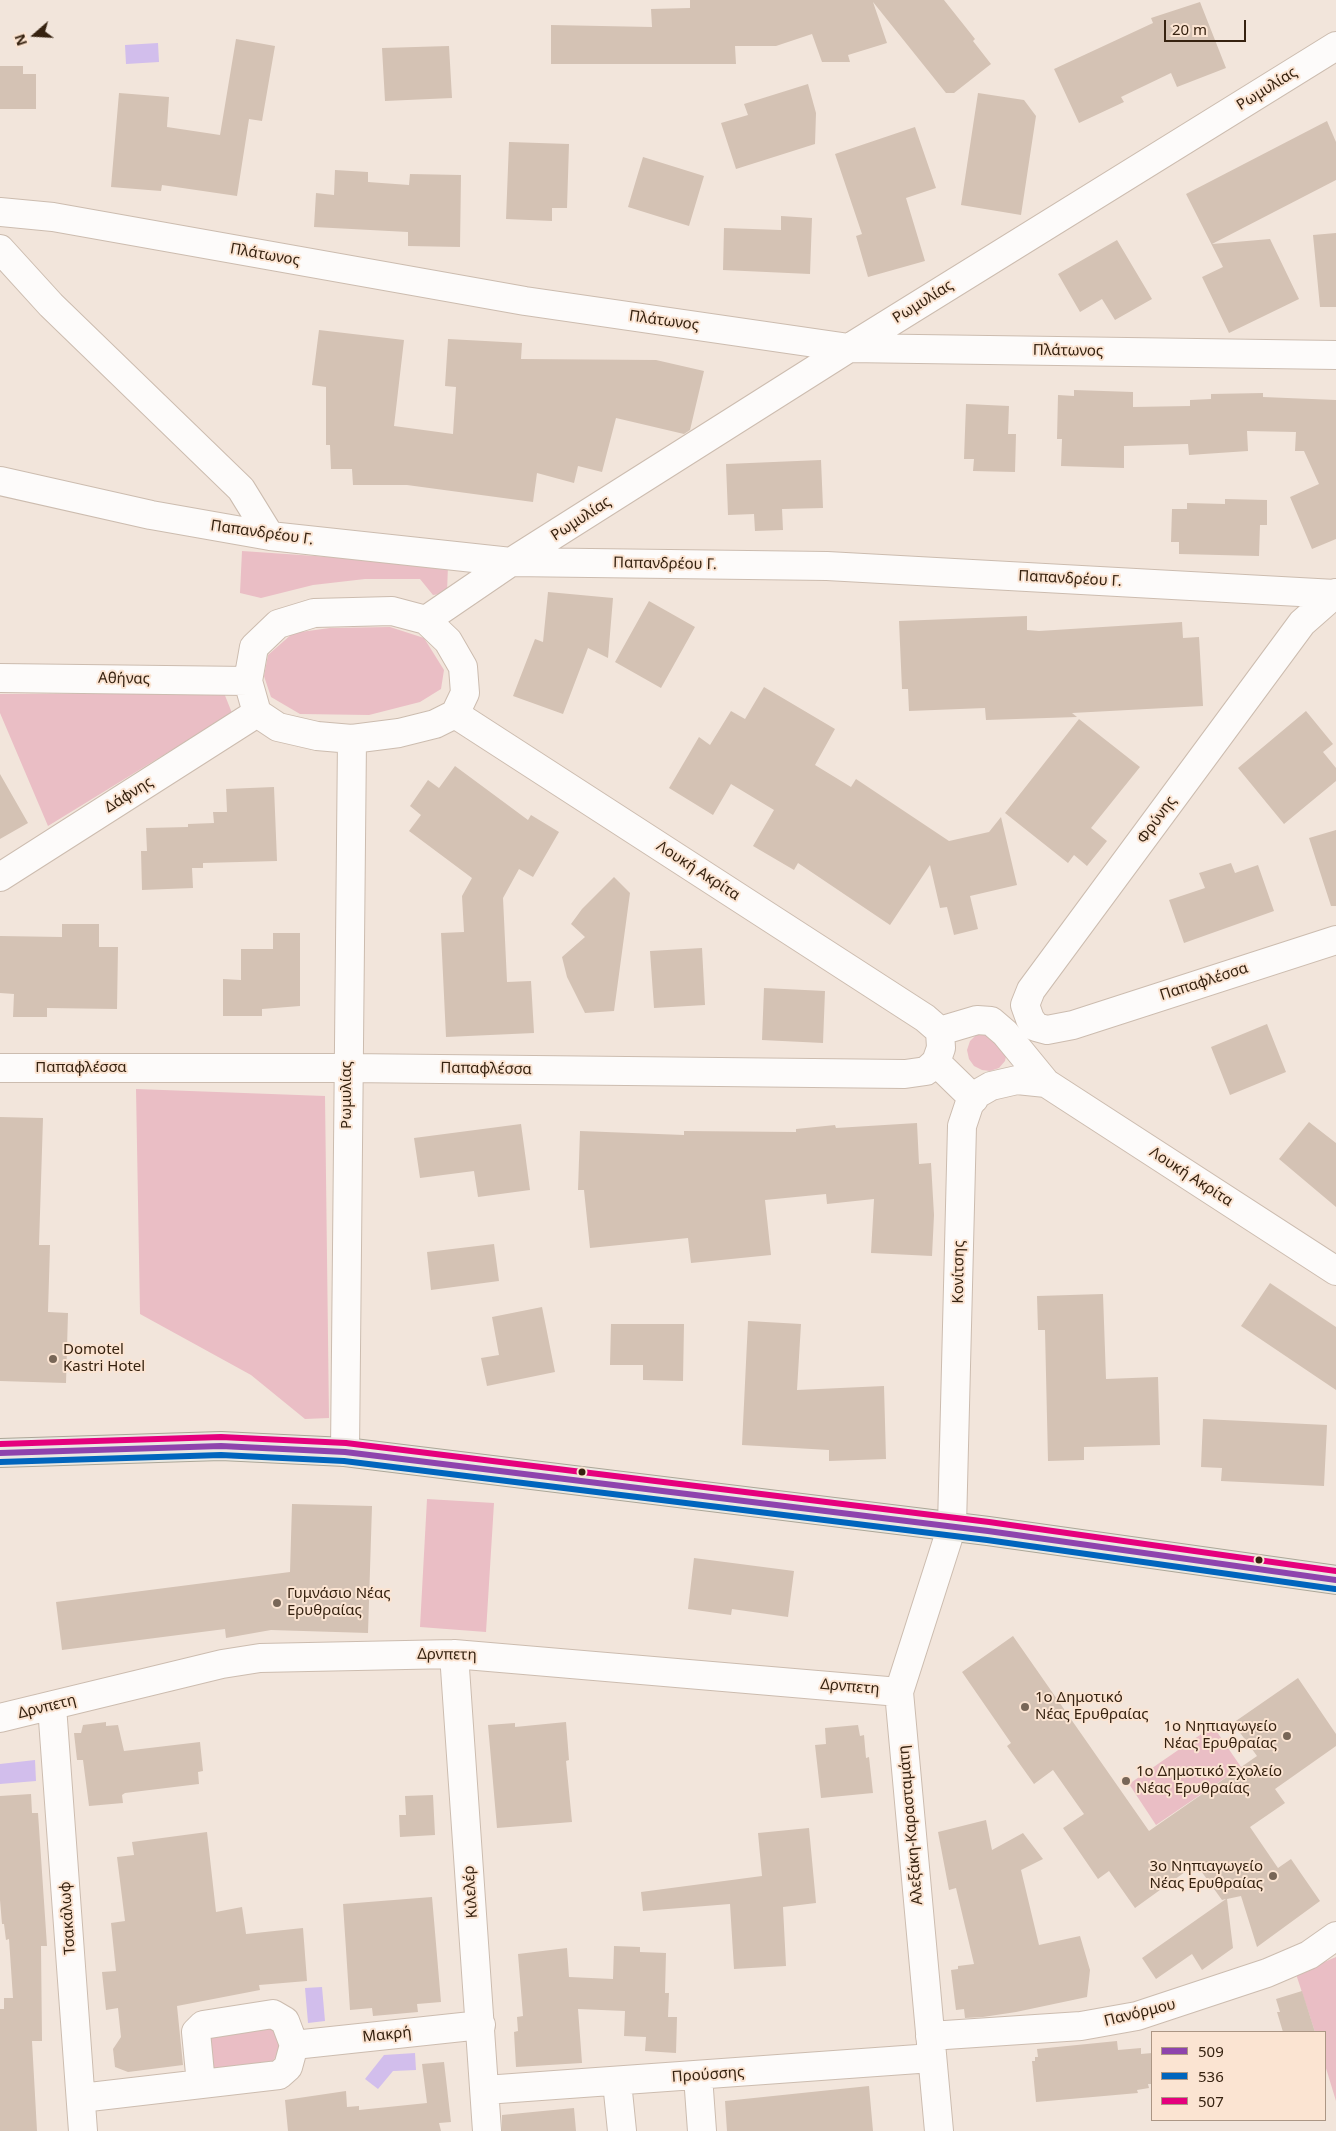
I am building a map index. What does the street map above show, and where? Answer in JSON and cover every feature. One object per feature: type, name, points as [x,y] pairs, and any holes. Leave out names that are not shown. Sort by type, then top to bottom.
[{"type":"main road","points":[[0,1453],[220,1446],[345,1452],[952,1526],[1336,1580]]},
{"type":"street","name":"Ρωμυλίας","points":[[426,620],[511,562],[849,348],[1336,46]]},
{"type":"street","name":"Πλάτωνος","points":[[0,212],[53,217],[524,301],[849,348],[1336,355]]},
{"type":"street","points":[[0,249],[51,305],[240,489],[270,536]]},
{"type":"street","name":"Παπανδρέου Γ.","points":[[0,481],[151,515],[270,536],[511,562],[827,566],[1336,593]]},
{"type":"street","name":"Φρύνης","points":[[1030,1019],[1025,1005],[1031,990],[1302,623],[1336,593]]},
{"type":"street","points":[[392,611],[426,620],[448,641],[463,668],[465,693],[455,714],[436,724],[399,733],[352,739],[317,736],[278,728],[258,713],[248,680],[254,647],[278,624],[314,613],[392,611]]},
{"type":"street","name":"Αθήνας","points":[[0,678],[248,680]]},
{"type":"street","name":"Δάφνης","points":[[0,877],[258,713]]},
{"type":"street","name":"Λουκή Ακρίτα","points":[[455,714],[925,1018],[940,1031]]},
{"type":"street","name":"Ρωμυλίας","points":[[345,1452],[352,739]]},
{"type":"street","name":"Παπαφλέσσα","points":[[1030,1019],[1036,1027],[1047,1030],[1073,1025],[1336,940]]},
{"type":"street","points":[[1009,1038],[1030,1019]]},
{"type":"street","points":[[977,1020],[991,1021],[1009,1038],[1046,1083],[1017,1080],[1004,1081],[977,1094],[974,1099],[936,1062],[941,1048],[940,1031],[977,1020]]},
{"type":"street","name":"Παπαφλέσσα","points":[[0,1068],[348,1068],[906,1074],[926,1071],[936,1062]]},
{"type":"street","name":"Λουκή Ακρίτα","points":[[1046,1083],[1336,1271]]},
{"type":"street","name":"Κονίτσης","points":[[952,1526],[962,1126],[974,1099]]},
{"type":"street","name":"Αλεξάκη-Καρασταμάτη","points":[[939,2131],[899,1692],[952,1526]]},
{"type":"street","name":"Δρνπετη","points":[[0,1718],[222,1664],[260,1658],[454,1654],[899,1692]]},
{"type":"street","name":"Κιλελέρ","points":[[454,1654],[487,2131]]},
{"type":"street","name":"Τσακάλωφ","points":[[52,1706],[83,2131]]},
{"type":"street","name":"Πανόρμου","points":[[931,2047],[1137,2016],[1267,1972],[1309,1955],[1336,1936]]},
{"type":"street","points":[[81,2098],[279,2075],[288,2067],[294,2045],[285,2021],[273,2014],[203,2025],[196,2032],[201,2084]]},
{"type":"street","name":"Μακρή","points":[[294,2045],[481,2025]]},
{"type":"street","name":"Προύσσης","points":[[485,2090],[698,2076],[931,2047]]},
{"type":"street","points":[[698,2076],[702,2131]]},
{"type":"street","points":[[618,2082],[622,2131]]},
{"type":"shaded area","points":[[158,43],[159,62],[126,64],[125,45]]},
{"type":"shaded area","points":[[242,551],[448,565],[447,593],[433,595],[420,579],[365,579],[313,585],[261,598],[240,593]]},
{"type":"shaded area","points":[[390,627],[424,638],[444,670],[441,689],[420,702],[369,715],[300,714],[271,697],[264,676],[268,655],[293,633],[330,628]]},
{"type":"shaded area","points":[[224,693],[232,713],[48,826],[0,713],[0,694]]},
{"type":"shaded area","points":[[984,1031],[1007,1052],[1005,1061],[999,1068],[990,1071],[974,1066],[969,1059],[967,1050],[970,1041]]},
{"type":"shaded area","points":[[136,1089],[325,1096],[329,1418],[305,1419],[251,1375],[140,1314]]},
{"type":"shaded area","points":[[427,1499],[494,1503],[486,1632],[420,1627]]},
{"type":"shaded area","points":[[1213,1726],[1241,1767],[1156,1825],[1129,1784]]},
{"type":"shaded area","points":[[35,1760],[36,1781],[0,1784],[0,1764]]},
{"type":"shaded area","points":[[1336,1957],[1336,2101],[1326,2068],[1326,2031],[1315,2031],[1296,1974]]},
{"type":"shaded area","points":[[322,1987],[325,2021],[308,2023],[305,1988]]},
{"type":"shaded area","points":[[263,2021],[277,2032],[280,2052],[271,2063],[215,2071],[206,2064],[211,2029]]},
{"type":"shaded area","points":[[415,2053],[416,2070],[393,2071],[378,2089],[365,2079],[384,2055]]},
{"type":"building","points":[[690,0],[944,0],[975,39],[973,41],[991,64],[954,93],[946,93],[873,2],[887,43],[848,55],[850,62],[822,62],[812,34],[776,46],[735,46],[736,64],[551,64],[551,25],[652,27],[651,9],[690,8]]},
{"type":"building","points":[[1200,2],[1226,68],[1177,87],[1171,73],[1121,97],[1124,102],[1079,123],[1054,69],[1153,23],[1151,18]]},
{"type":"building","points":[[236,39],[275,46],[262,121],[249,119],[237,196],[162,185],[161,191],[111,187],[119,93],[169,97],[167,127],[220,135]]},
{"type":"building","points":[[449,46],[452,98],[385,101],[382,48]]},
{"type":"building","points":[[0,66],[23,66],[23,74],[36,74],[36,109],[0,109]]},
{"type":"building","points":[[808,84],[816,113],[815,144],[736,169],[721,123],[748,115],[744,104]]},
{"type":"building","points":[[978,93],[1024,100],[1036,116],[1021,215],[961,205]]},
{"type":"building","points":[[1327,121],[1336,142],[1336,180],[1212,244],[1270,239],[1299,299],[1229,333],[1202,277],[1223,267],[1186,194]]},
{"type":"building","points":[[915,127],[936,188],[906,198],[925,261],[868,277],[856,236],[862,234],[835,154]]},
{"type":"building","points":[[509,142],[569,144],[567,208],[552,208],[552,221],[506,219]]},
{"type":"building","points":[[643,157],[704,176],[689,226],[628,207]]},
{"type":"building","points":[[335,170],[368,172],[368,182],[409,185],[410,174],[461,175],[460,247],[408,246],[408,232],[314,227],[316,193],[334,195]]},
{"type":"building","points":[[781,216],[812,218],[810,274],[723,270],[724,228],[781,230]]},
{"type":"building","points":[[1336,233],[1336,307],[1320,307],[1313,235]]},
{"type":"building","points":[[1117,240],[1152,299],[1115,320],[1102,299],[1080,312],[1058,274]]},
{"type":"building","points":[[319,330],[404,340],[394,426],[453,434],[456,387],[445,386],[448,339],[522,343],[521,359],[656,360],[704,371],[690,430],[684,434],[616,418],[602,472],[578,466],[574,483],[537,473],[533,502],[407,485],[353,485],[352,469],[331,469],[330,445],[326,445],[326,387],[312,385]]},
{"type":"building","points":[[1074,390],[1133,392],[1133,407],[1190,406],[1190,400],[1211,399],[1211,394],[1263,393],[1263,397],[1336,400],[1336,539],[1312,549],[1290,497],[1319,484],[1304,451],[1295,451],[1296,432],[1247,431],[1248,451],[1189,455],[1188,444],[1124,446],[1124,468],[1061,466],[1062,439],[1057,439],[1058,395],[1074,396]]},
{"type":"building","points":[[966,404],[1009,406],[1008,434],[1016,434],[1015,472],[973,471],[974,459],[964,459]]},
{"type":"building","points":[[821,460],[823,508],[782,509],[783,530],[755,531],[754,514],[728,515],[726,464]]},
{"type":"building","points":[[1225,499],[1267,500],[1267,525],[1260,525],[1259,556],[1179,554],[1179,542],[1171,542],[1172,509],[1187,509],[1187,503],[1225,504]]},
{"type":"building","points":[[548,592],[613,598],[608,658],[588,648],[563,714],[513,696],[535,639],[543,642]]},
{"type":"building","points":[[649,601],[695,627],[661,688],[615,662]]},
{"type":"building","points":[[1027,616],[1027,630],[1039,631],[1182,622],[1183,638],[1199,637],[1203,706],[1072,713],[1077,717],[986,720],[985,708],[909,711],[908,689],[902,689],[899,621]]},
{"type":"building","points":[[764,687],[835,729],[815,765],[851,787],[856,779],[949,841],[989,832],[1001,817],[1017,885],[970,896],[978,929],[954,935],[947,907],[940,908],[930,865],[890,925],[798,863],[794,870],[753,846],[774,810],[731,784],[713,815],[669,788],[699,737],[710,745],[731,711],[745,719]]},
{"type":"building","points":[[1306,711],[1333,744],[1323,752],[1336,768],[1336,781],[1284,824],[1238,768]]},
{"type":"building","points":[[1079,719],[1140,767],[1091,828],[1107,841],[1087,866],[1074,855],[1068,863],[1005,813]]},
{"type":"building","points":[[455,766],[528,820],[531,815],[559,832],[533,877],[519,869],[503,898],[507,982],[531,981],[534,1033],[446,1037],[441,933],[464,932],[462,896],[472,878],[409,831],[421,815],[410,806],[428,780],[439,788]]},
{"type":"building","points":[[0,774],[28,823],[0,839]]},
{"type":"building","points":[[274,787],[277,861],[203,863],[203,868],[192,868],[193,888],[142,890],[141,851],[147,851],[146,828],[188,827],[188,824],[214,823],[213,812],[227,812],[226,789]]},
{"type":"building","points":[[1336,830],[1336,906],[1331,906],[1309,838]]},
{"type":"building","points":[[1231,863],[1235,873],[1258,865],[1274,911],[1184,943],[1169,900],[1205,888],[1199,873]]},
{"type":"building","points":[[614,877],[630,893],[614,1011],[585,1013],[567,977],[562,957],[585,937],[571,924],[582,909]]},
{"type":"building","points":[[62,924],[99,924],[99,947],[118,947],[117,1009],[47,1008],[47,1017],[13,1017],[14,994],[0,993],[0,936],[62,937]]},
{"type":"building","points":[[273,933],[300,933],[300,1006],[262,1009],[262,1016],[223,1016],[223,979],[241,980],[241,949],[273,949]]},
{"type":"building","points":[[702,948],[705,1005],[654,1008],[650,951]]},
{"type":"building","points":[[764,988],[825,991],[823,1043],[762,1040]]},
{"type":"building","points":[[1267,1024],[1286,1072],[1230,1095],[1211,1047]]},
{"type":"building","points":[[0,1117],[43,1118],[39,1245],[50,1245],[48,1312],[68,1313],[66,1383],[0,1381]]},
{"type":"building","points":[[1309,1122],[1336,1143],[1336,1207],[1279,1159]]},
{"type":"building","points":[[917,1123],[919,1164],[931,1163],[934,1215],[932,1256],[871,1253],[874,1199],[827,1204],[826,1194],[765,1200],[771,1255],[691,1263],[688,1238],[590,1248],[584,1190],[578,1190],[580,1131],[684,1135],[684,1131],[796,1132],[796,1129],[835,1125],[836,1128]]},
{"type":"building","points":[[521,1124],[530,1190],[478,1197],[474,1171],[420,1178],[414,1138]]},
{"type":"building","points":[[494,1244],[499,1281],[431,1290],[427,1252]]},
{"type":"building","points":[[1270,1283],[1336,1327],[1336,1390],[1241,1326]]},
{"type":"building","points":[[1103,1294],[1106,1379],[1158,1377],[1160,1445],[1084,1447],[1084,1460],[1048,1461],[1045,1330],[1038,1330],[1037,1296]]},
{"type":"building","points":[[542,1307],[555,1372],[487,1386],[481,1358],[499,1355],[492,1317]]},
{"type":"building","points":[[748,1321],[801,1324],[797,1390],[884,1386],[886,1459],[829,1461],[829,1450],[742,1445]]},
{"type":"building","points":[[611,1324],[684,1324],[683,1381],[643,1380],[643,1365],[610,1365]]},
{"type":"building","points":[[1203,1419],[1327,1425],[1324,1486],[1221,1481],[1222,1468],[1201,1467]]},
{"type":"building","points":[[292,1504],[372,1506],[368,1633],[271,1630],[226,1638],[225,1629],[62,1650],[56,1602],[290,1572]]},
{"type":"building","points":[[694,1558],[794,1571],[788,1617],[732,1609],[731,1615],[688,1609]]},
{"type":"building","points":[[1013,1636],[1149,1831],[1257,1756],[1233,1723],[1298,1678],[1336,1734],[1336,1746],[1275,1789],[1285,1803],[1250,1827],[1278,1868],[1291,1859],[1320,1901],[1257,1947],[1241,1896],[1227,1899],[1233,1948],[1202,1970],[1192,1954],[1156,1979],[1142,1958],[1226,1899],[1222,1900],[1196,1864],[1135,1908],[1109,1871],[1098,1879],[1063,1828],[1084,1814],[1053,1770],[1034,1784],[1007,1746],[1011,1743],[962,1672]]},
{"type":"building","points":[[106,1722],[106,1726],[118,1725],[124,1751],[200,1742],[203,1771],[198,1772],[199,1784],[125,1793],[122,1795],[123,1803],[89,1806],[83,1760],[77,1760],[74,1733],[81,1733],[83,1725]]},
{"type":"building","points":[[566,1722],[569,1760],[566,1761],[572,1822],[497,1828],[488,1725],[515,1723],[515,1727]]},
{"type":"building","points":[[858,1725],[860,1736],[864,1735],[866,1758],[869,1757],[873,1793],[821,1798],[815,1745],[826,1744],[825,1728]]},
{"type":"building","points":[[31,1794],[32,1813],[38,1813],[47,1946],[41,1946],[42,2041],[32,2041],[37,2131],[0,2131],[0,2009],[4,2009],[4,1998],[13,1998],[9,1939],[6,1940],[4,1924],[2,1924],[0,1900],[0,1796]]},
{"type":"building","points":[[433,1795],[435,1835],[400,1837],[399,1815],[406,1815],[405,1796]]},
{"type":"building","points":[[986,1820],[992,1850],[1023,1833],[1043,1859],[1021,1870],[1039,1945],[1080,1936],[1090,1970],[1087,1997],[983,2017],[965,2018],[964,2009],[956,2010],[951,1970],[958,1969],[958,1966],[974,1964],[956,1888],[949,1890],[938,1832]]},
{"type":"building","points":[[809,1828],[816,1903],[783,1907],[786,1966],[734,1969],[730,1904],[643,1911],[641,1892],[762,1876],[758,1833]]},
{"type":"building","points":[[207,1832],[216,1912],[242,1907],[246,1934],[303,1928],[307,1981],[259,1985],[260,1990],[177,2006],[183,2065],[128,2072],[115,2067],[113,2049],[121,2037],[118,2008],[106,2010],[102,1972],[116,1971],[111,1923],[125,1921],[117,1857],[134,1855],[132,1842]]},
{"type":"building","points":[[432,1897],[441,2002],[417,2004],[418,2012],[373,2016],[372,2008],[350,2010],[343,1904]]},
{"type":"building","points":[[614,1946],[640,1947],[640,1952],[666,1953],[665,1993],[669,1993],[668,2017],[677,2017],[676,2053],[645,2051],[646,2037],[624,2036],[625,2011],[578,2009],[582,2063],[516,2067],[514,2032],[518,2031],[517,2017],[523,2016],[518,1954],[567,1948],[569,1977],[613,1979]]},
{"type":"building","points":[[1302,1991],[1315,2031],[1283,2031],[1277,2012],[1280,2012],[1276,1999]]},
{"type":"building","points":[[1117,2041],[1118,2050],[1141,2048],[1141,2054],[1151,2053],[1151,2084],[1148,2084],[1149,2088],[1137,2090],[1138,2093],[1036,2102],[1032,2061],[1035,2061],[1035,2057],[1038,2057],[1037,2049]]},
{"type":"building","points":[[444,2062],[451,2122],[439,2123],[441,2131],[288,2131],[285,2100],[346,2091],[347,2107],[359,2106],[359,2110],[427,2103],[422,2064]]},
{"type":"building","points":[[869,2086],[873,2131],[727,2131],[725,2101]]},
{"type":"building","points":[[574,2108],[576,2131],[502,2131],[502,2115]]},
{"type":"transit line","name":"507","points":[[0,1444],[221,1437],[346,1443],[989,1522],[1336,1571]]},
{"type":"transit line","name":"509","points":[[0,1453],[221,1446],[345,1452],[988,1531],[1336,1580]]},
{"type":"transit line","name":"536","points":[[0,1462],[221,1455],[344,1461],[987,1540],[1335,1589]]},
{"type":"place","name":"Domotel Kastri Hotel","points":[[53,1359]]},
{"type":"place","name":"Γυμνάσιο Νέας Ερυθραίας","points":[[277,1603]]},
{"type":"place","name":"1ο Δημοτικό Νέας Ερυθραίας","points":[[1025,1707]]},
{"type":"place","name":"1ο Νηπιαγωγείο Νέας Ερυθραίας","points":[[1287,1736]]},
{"type":"place","name":"1ο Δημοτικό Σχολείο Νέας Ερυθραίας","points":[[1126,1781]]},
{"type":"place","name":"3ο Νηπιαγωγείο Νέας Ερυθραίας","points":[[1273,1876]]}]
